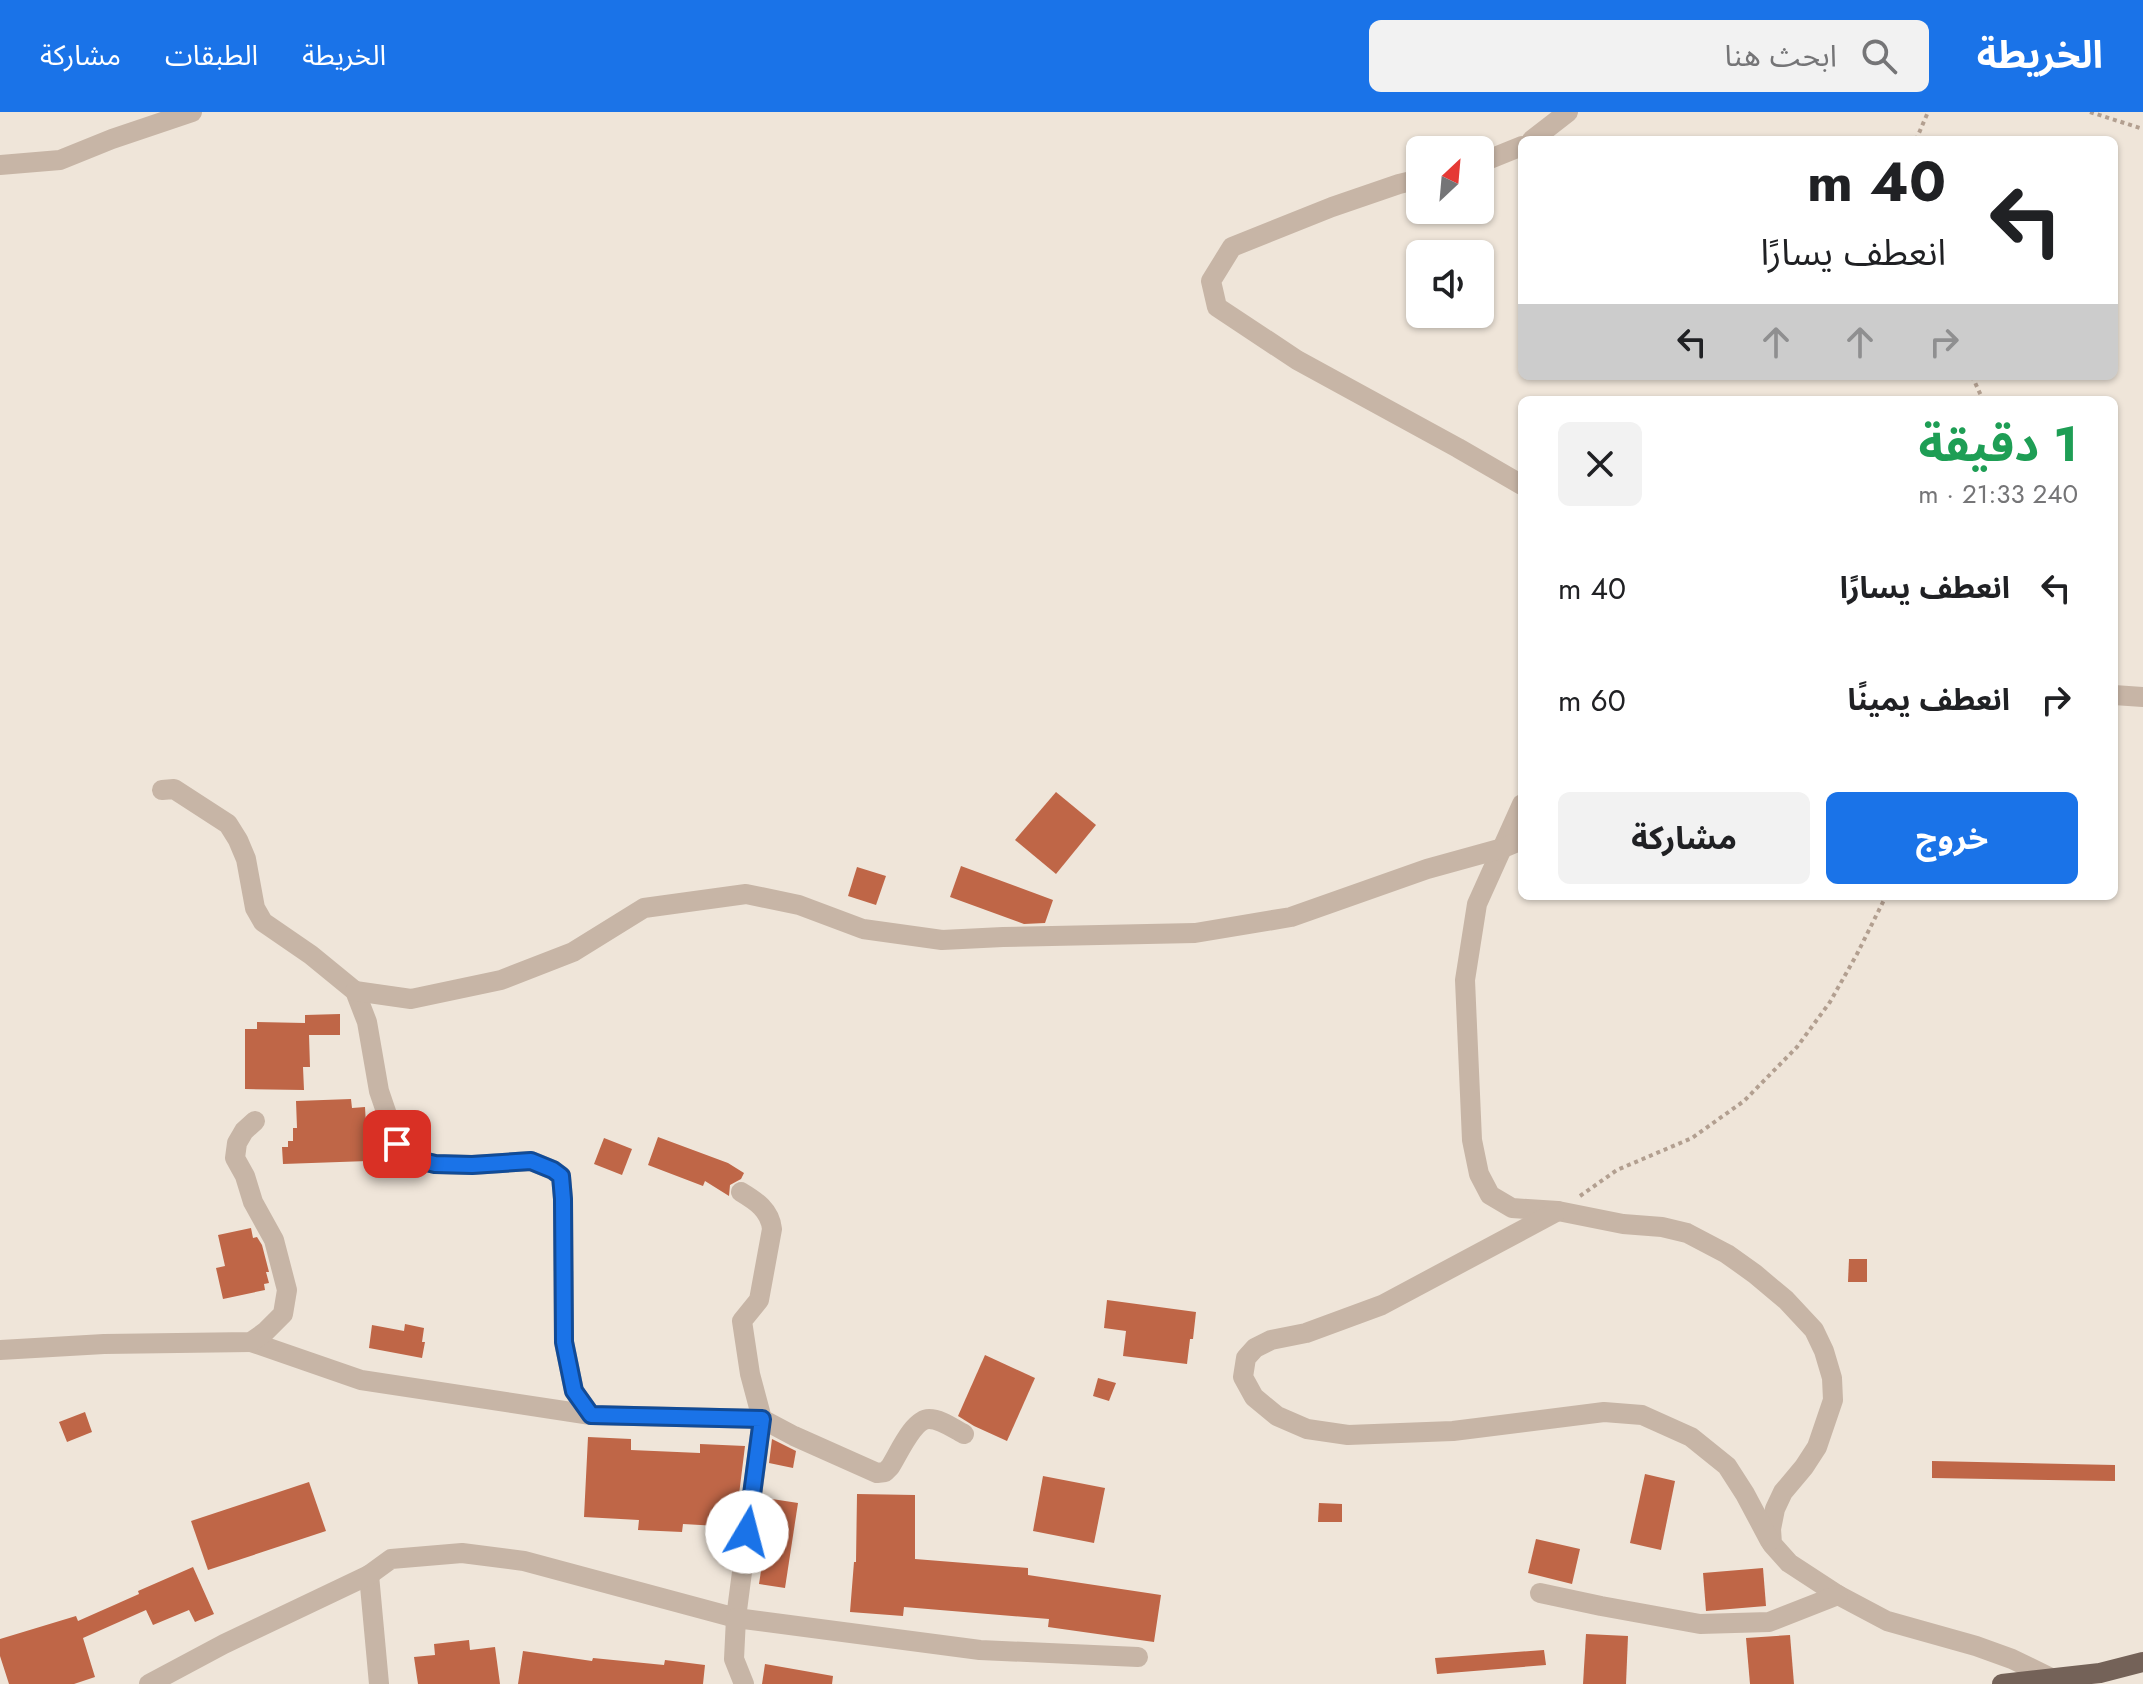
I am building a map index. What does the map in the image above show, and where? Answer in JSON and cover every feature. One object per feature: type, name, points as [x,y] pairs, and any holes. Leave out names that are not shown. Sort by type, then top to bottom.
[{"type":"main road","points":[[2002,1684],[2100,1673],[2143,1662]]},
{"type":"street","points":[[0,165],[60,160],[192,112]]},
{"type":"street","points":[[1537,136],[1568,112]]},
{"type":"street","points":[[1494,157],[1518,148]]},
{"type":"street","points":[[1406,182],[1332,207],[1232,247],[1211,281],[1217,307],[1297,360],[1518,483]]},
{"type":"street","points":[[2118,695],[2143,697]]},
{"type":"street","points":[[162,790],[174,789],[228,824],[246,859],[255,908],[263,922],[311,955],[355,991],[367,1022],[379,1091],[397,1144],[414,1159],[435,1164],[531,1161],[561,1176],[564,1342],[574,1391],[591,1415]]},
{"type":"street","points":[[1518,820],[1512,844],[1477,904],[1465,980],[1472,1140],[1479,1174],[1490,1195],[1512,1208],[1558,1211],[1687,1233],[1727,1254],[1755,1274],[1786,1300],[1814,1330],[1832,1378],[1833,1400],[1817,1447],[1783,1492],[1775,1509],[1772,1544]]},
{"type":"street","points":[[355,991],[411,999],[501,980],[573,952],[644,908],[746,894],[799,905],[863,929],[942,940],[1195,933],[1291,917],[1427,869],[1512,844]]},
{"type":"street","points":[[251,1342],[283,1314],[287,1290],[274,1240],[253,1202],[245,1176],[235,1158],[237,1143],[255,1121]]},
{"type":"street","points":[[741,1192],[763,1208],[771,1218],[772,1229],[759,1300],[742,1321],[750,1374],[762,1419],[736,1618],[734,1659],[744,1684]]},
{"type":"street","points":[[1558,1211],[1382,1305],[1306,1333],[1271,1340],[1255,1348],[1246,1358],[1243,1377],[1254,1397],[1277,1416],[1307,1429],[1348,1435],[1453,1431],[1604,1412],[1642,1415],[1691,1437],[1727,1466],[1772,1544],[1789,1563],[1838,1595],[1887,1621],[1976,1646],[2051,1678]]},
{"type":"street","points":[[0,1350],[104,1344],[251,1342],[361,1380],[591,1415],[762,1419],[877,1473],[885,1472],[890,1467],[921,1421],[942,1422],[964,1434]]},
{"type":"street","points":[[149,1684],[224,1644],[369,1575],[391,1559],[462,1553],[524,1561],[736,1618],[980,1650],[1138,1657]]},
{"type":"street","points":[[369,1575],[379,1684]]},
{"type":"street","points":[[1540,1593],[1700,1624],[1769,1622],[1838,1595]]},
{"type":"path","points":[[1918,136],[1928,112]]},
{"type":"path","points":[[2090,112],[2143,129]]},
{"type":"path","points":[[1558,1211],[1617,1170],[1692,1138],[1744,1101],[1797,1047],[1830,1002],[1884,900]]},
{"type":"building","points":[[1056,792],[1096,825],[1056,874],[1015,840]]},
{"type":"building","points":[[961,866],[1053,900],[1045,923],[1024,924],[950,897]]},
{"type":"building","points":[[857,867],[886,876],[876,905],[848,896]]},
{"type":"building","points":[[340,1014],[340,1035],[309,1035],[310,1067],[303,1067],[304,1090],[245,1089],[245,1029],[257,1029],[257,1022],[305,1023],[305,1015]]},
{"type":"building","points":[[351,1099],[352,1108],[365,1107],[368,1161],[283,1164],[282,1147],[288,1147],[288,1141],[293,1141],[293,1128],[297,1128],[296,1101]]},
{"type":"building","points":[[658,1137],[728,1163],[744,1173],[741,1179],[730,1185],[729,1196],[705,1181],[703,1186],[648,1165]]},
{"type":"building","points":[[604,1138],[632,1149],[622,1175],[594,1164]]},
{"type":"building","points":[[251,1228],[253,1238],[257,1237],[262,1245],[269,1283],[264,1284],[265,1290],[223,1299],[216,1268],[225,1266],[218,1235]]},
{"type":"building","points":[[1849,1259],[1867,1259],[1867,1282],[1848,1282]]},
{"type":"building","points":[[1107,1300],[1196,1312],[1187,1364],[1123,1356],[1126,1331],[1104,1328]]},
{"type":"building","points":[[405,1324],[424,1328],[422,1358],[369,1348],[372,1325],[404,1331]]},
{"type":"building","points":[[985,1355],[1035,1378],[1007,1441],[958,1416]]},
{"type":"building","points":[[1098,1378],[1116,1383],[1109,1401],[1093,1396]]},
{"type":"building","points":[[85,1412],[92,1432],[67,1442],[59,1422]]},
{"type":"building","points":[[588,1437],[631,1439],[631,1450],[700,1453],[700,1444],[745,1446],[735,1527],[683,1524],[682,1532],[638,1530],[639,1520],[584,1517]]},
{"type":"building","points":[[772,1439],[796,1451],[793,1468],[769,1463]]},
{"type":"building","points":[[1932,1461],[2115,1465],[2115,1481],[1932,1478]]},
{"type":"building","points":[[1645,1474],[1675,1481],[1661,1550],[1630,1543]]},
{"type":"building","points":[[1043,1476],[1105,1488],[1094,1543],[1033,1531]]},
{"type":"building","points":[[309,1482],[326,1531],[208,1570],[191,1521]]},
{"type":"building","points":[[857,1494],[915,1495],[915,1559],[1028,1568],[1028,1575],[1161,1595],[1154,1642],[1048,1627],[1049,1619],[904,1607],[903,1616],[850,1612],[856,1562]]},
{"type":"building","points":[[772,1499],[798,1503],[785,1588],[759,1584]]},
{"type":"building","points":[[1319,1503],[1342,1504],[1342,1522],[1318,1522]]},
{"type":"building","points":[[1536,1539],[1580,1549],[1572,1584],[1528,1573]]},
{"type":"building","points":[[193,1567],[214,1614],[195,1622],[189,1610],[153,1625],[146,1610],[83,1638],[95,1677],[74,1684],[9,1684],[0,1656],[0,1639],[76,1616],[78,1621]]},
{"type":"building","points":[[1763,1568],[1766,1606],[1706,1611],[1703,1573]]},
{"type":"building","points":[[1586,1634],[1628,1636],[1626,1684],[1583,1684]]},
{"type":"building","points":[[1790,1635],[1794,1684],[1750,1684],[1746,1638]]},
{"type":"building","points":[[469,1640],[470,1650],[495,1647],[500,1684],[418,1684],[414,1657],[435,1655],[434,1644]]},
{"type":"building","points":[[1544,1650],[1546,1665],[1437,1674],[1435,1658]]},
{"type":"building","points":[[523,1651],[592,1661],[593,1658],[664,1665],[665,1660],[705,1665],[703,1684],[518,1684]]},
{"type":"building","points":[[765,1664],[833,1676],[832,1684],[762,1684]]},
{"type":"route","points":[[397,1144],[414,1159],[435,1164],[531,1161],[561,1176],[564,1342],[574,1391],[591,1415],[762,1419],[747,1532]]}]
